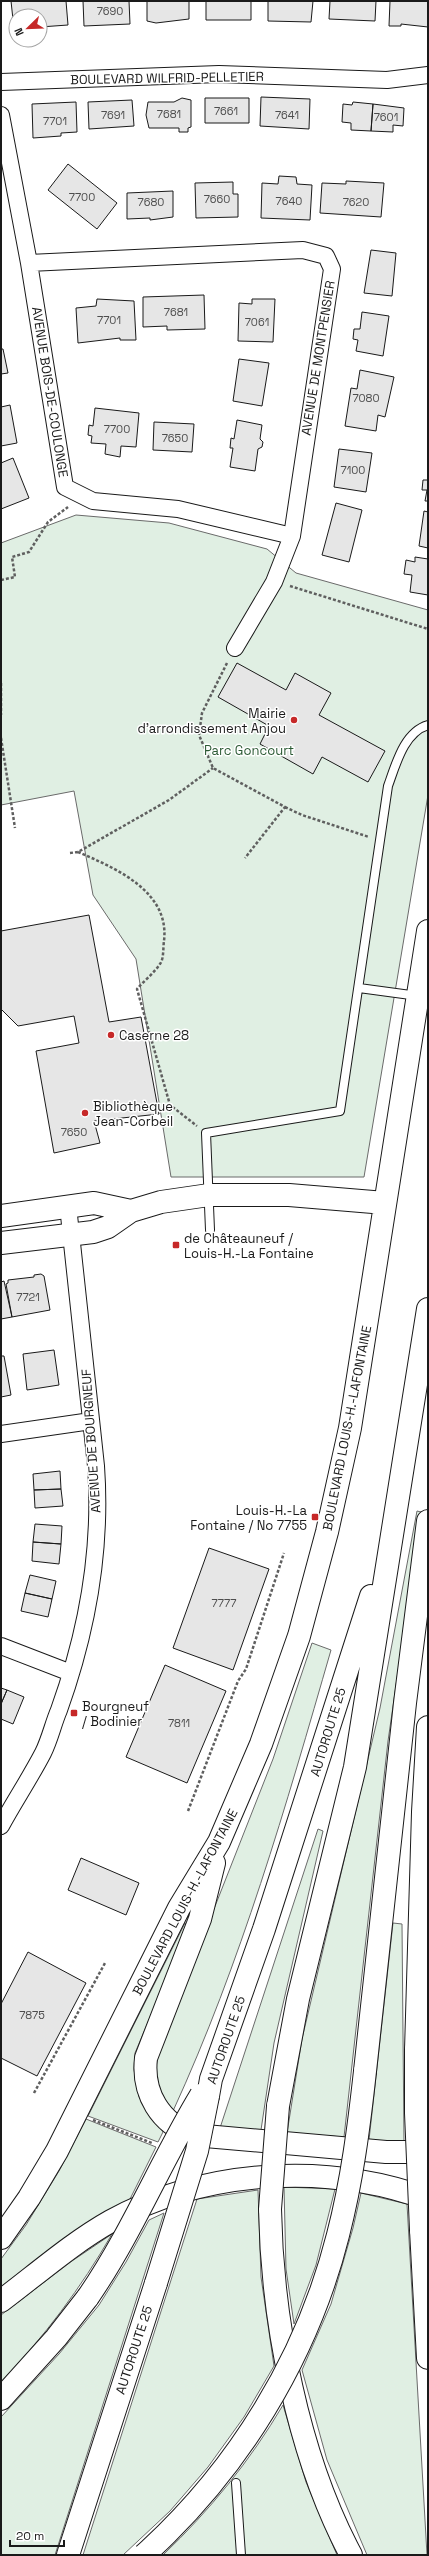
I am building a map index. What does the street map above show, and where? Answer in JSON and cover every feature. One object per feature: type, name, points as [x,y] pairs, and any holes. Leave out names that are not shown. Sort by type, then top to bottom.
[{"type":"main road","name":"BOULEVARD LOUIS-H.-LAFONTAINE","points":[[1,2238],[30,2198],[58,2151],[179,1908],[219,1842],[272,1717],[319,1567],[350,1428],[428,931]]},
{"type":"main road","points":[[1,1243],[70,1236],[108,1227],[131,1211],[161,1202],[209,1195],[289,1195],[385,1203]]},
{"type":"main road","points":[[1,1216],[94,1203],[131,1211]]},
{"type":"main road","points":[[351,2555],[317,2474],[291,2382],[275,2289],[270,2209],[278,2106],[298,1999],[355,1767],[392,1527],[428,1309]]},
{"type":"main road","points":[[144,2555],[183,2518],[231,2460],[275,2393],[301,2340],[324,2282],[338,2234],[354,2158],[405,1703],[428,1522]]},
{"type":"main road","name":"AUTOROUTE 25","points":[[70,2549],[197,2151],[207,2090],[284,1869],[392,1527]]},
{"type":"main road","points":[[428,1727],[422,1828],[419,1975],[424,2052],[417,2163],[428,2358]]},
{"type":"main road","points":[[219,1842],[200,1919],[146,2058],[146,2080],[158,2110],[175,2127],[194,2135],[386,2152],[426,2151]]},
{"type":"main road","points":[[1,2399],[56,2338],[88,2297],[113,2260],[174,2140],[207,2090]]},
{"type":"main road","points":[[1,2301],[72,2247],[111,2222],[166,2198],[211,2186],[255,2178],[324,2176],[372,2183],[428,2198]]},
{"type":"street","name":"BOULEVARD WILFRID-PELLETIER","points":[[1,82],[219,74],[387,80],[428,75]]},
{"type":"street","name":"AVENUE BOIS-DE-COULONGE","points":[[1,114],[29,263],[65,487],[80,497],[93,501],[178,509],[292,536]]},
{"type":"street","name":"AVENUE DE MONTPENSIER","points":[[29,263],[303,250],[326,256],[332,270],[292,536],[274,582],[235,648]]},
{"type":"street","name":"AVENUE DE BOURGNEUF","points":[[1,1826],[43,1752],[71,1673],[84,1621],[96,1551],[98,1501],[68,1206]]},
{"type":"street","points":[[1,1434],[91,1421]]},
{"type":"street","points":[[1,1646],[71,1673]]},
{"type":"lane","points":[[210,1230],[206,1133],[340,1111],[388,786],[396,763],[414,732],[428,725]]},
{"type":"lane","points":[[359,988],[418,996]]},
{"type":"lane","points":[[236,2483],[241,2555]]},
{"type":"path","points":[[1,580],[15,577],[12,557],[30,552],[48,522],[80,497]]},
{"type":"path","points":[[274,582],[428,629]]},
{"type":"path","points":[[235,648],[202,713],[199,735],[213,768],[302,815],[379,841]]},
{"type":"path","points":[[1,683],[1,715]]},
{"type":"path","points":[[1,738],[15,828]]},
{"type":"path","points":[[70,853],[78,852],[168,800],[213,768]]},
{"type":"path","points":[[244,858],[285,807]]},
{"type":"path","points":[[78,852],[118,869],[152,898],[161,912],[165,929],[161,963],[137,989],[170,1105],[206,1133]]},
{"type":"path","points":[[188,1811],[238,1681],[246,1669],[284,1552]]},
{"type":"path","points":[[34,2093],[105,1963]]},
{"type":"green space","name":"Parc Goncourt","points":[[76,515],[169,523],[267,549],[296,573],[428,610],[428,795],[364,1177],[171,1177],[136,959],[93,895],[74,791],[1,805],[1,543]]},
{"type":"green space","points":[[417,1511],[421,1512],[388,1741],[344,2137],[287,2133],[302,2039],[380,1708]]},
{"type":"green space","points":[[312,1643],[331,1650],[297,1767],[261,1884],[241,1941],[220,1998],[173,2111],[162,2095],[157,2080],[156,2073],[160,2046],[273,1759]]},
{"type":"green space","points":[[318,1829],[323,1831],[274,2043],[261,2130],[220,2128]]},
{"type":"green space","points":[[185,1923],[189,1925],[135,2053],[134,2070],[139,2097],[163,2132],[158,2142],[88,2116]]},
{"type":"green space","points":[[393,1923],[402,1924],[404,2143],[369,2140]]},
{"type":"green space","points":[[86,2119],[156,2147],[129,2201],[88,2223],[1,2287],[1,2259],[26,2225],[59,2171]]},
{"type":"green space","points":[[284,2187],[335,2189],[316,2265],[294,2324],[286,2269]]},
{"type":"green space","points":[[258,2190],[261,2277],[274,2366],[244,2417],[208,2467],[170,2511],[123,2555],[83,2555],[197,2199]]},
{"type":"green space","points":[[361,2193],[407,2204],[427,2555],[367,2555],[327,2460],[302,2370],[331,2304],[353,2228]]},
{"type":"green space","points":[[164,2213],[55,2555],[1,2555],[1,2417],[59,2354],[99,2305],[126,2262],[149,2220]]},
{"type":"green space","points":[[112,2234],[75,2293],[47,2330],[1,2382],[1,2315],[72,2261]]},
{"type":"green space","points":[[283,2405],[306,2482],[337,2555],[163,2555],[213,2503],[257,2446]]},
{"type":"building","points":[[11,1],[66,1],[68,25],[48,26],[48,8],[12,8]]},
{"type":"building","points":[[83,1],[129,1],[130,24],[84,26]]},
{"type":"building","points":[[147,1],[189,1],[189,19],[156,23],[147,21]]},
{"type":"building","points":[[206,1],[251,1],[251,20],[206,20]]},
{"type":"building","points":[[268,1],[313,1],[311,22],[268,21]]},
{"type":"building","points":[[330,1],[376,1],[375,21],[329,19]]},
{"type":"building","points":[[390,1],[428,1],[428,27],[401,24],[401,26],[389,26]]},
{"type":"building","points":[[261,97],[310,99],[309,129],[260,126]]},
{"type":"building","points":[[182,98],[191,100],[191,127],[188,128],[188,132],[179,132],[179,128],[149,128],[146,115],[148,102],[174,102]]},
{"type":"building","points":[[205,98],[249,98],[249,123],[205,123]]},
{"type":"building","points":[[132,100],[134,126],[89,129],[88,102]]},
{"type":"building","points":[[76,102],[77,132],[61,133],[61,136],[33,138],[32,104]]},
{"type":"building","points":[[353,102],[373,104],[371,131],[351,130],[351,123],[342,122],[343,104],[352,105]]},
{"type":"building","points":[[373,104],[404,108],[403,126],[393,125],[393,132],[371,131]]},
{"type":"building","points":[[68,164],[117,203],[97,229],[48,190]]},
{"type":"building","points":[[279,176],[296,177],[297,184],[312,185],[310,220],[261,218],[262,183],[278,184]]},
{"type":"building","points":[[346,181],[384,183],[381,217],[320,213],[322,183],[346,184]]},
{"type":"building","points":[[233,182],[233,194],[238,194],[238,217],[196,218],[195,183]]},
{"type":"building","points":[[173,191],[173,217],[150,220],[150,218],[127,219],[127,193]]},
{"type":"building","points":[[371,250],[396,253],[392,296],[364,293]]},
{"type":"building","points":[[204,295],[205,329],[167,330],[167,326],[143,327],[143,297]]},
{"type":"building","points":[[97,299],[134,301],[136,340],[120,340],[120,338],[78,343],[76,308],[96,306]]},
{"type":"building","points":[[252,299],[275,299],[273,342],[238,341],[239,303],[252,304]]},
{"type":"building","points":[[362,312],[389,316],[383,356],[356,351],[358,340],[353,339],[354,329],[360,329]]},
{"type":"building","points":[[1,349],[3,349],[8,373],[1,374]]},
{"type":"building","points":[[239,359],[269,363],[262,406],[233,401]]},
{"type":"building","points":[[360,370],[394,377],[385,417],[378,415],[376,431],[345,426],[351,388],[357,389]]},
{"type":"building","points":[[10,405],[17,443],[1,446],[1,407]]},
{"type":"building","points":[[95,408],[139,413],[136,447],[121,446],[120,457],[105,454],[106,444],[91,443],[92,436],[88,435],[89,425],[93,426]]},
{"type":"building","points":[[237,420],[262,425],[260,439],[263,442],[262,447],[258,449],[255,471],[230,467],[233,448],[230,448],[231,438],[234,439]]},
{"type":"building","points":[[154,422],[194,424],[192,452],[153,450]]},
{"type":"building","points":[[339,449],[372,453],[366,492],[334,487]]},
{"type":"building","points":[[13,458],[29,498],[1,509],[1,463]]},
{"type":"building","points":[[423,480],[428,480],[428,501],[425,501],[427,490],[422,490]]},
{"type":"building","points":[[336,503],[362,510],[349,562],[322,555]]},
{"type":"building","points":[[424,511],[428,512],[428,548],[419,546]]},
{"type":"building","points":[[415,557],[428,559],[428,595],[410,592],[412,575],[404,574],[406,560],[415,562]]},
{"type":"building","name":"Mairie d'arrondissement Anjou","points":[[237,663],[286,690],[295,673],[331,693],[319,715],[385,751],[368,782],[322,757],[313,774],[260,744],[269,726],[218,697]]},
{"type":"building","name":"Caserne 28","points":[[89,915],[109,1022],[141,1017],[159,1114],[94,1121],[100,1143],[54,1153],[36,1051],[79,1043],[74,1016],[18,1026],[1,1009],[1,931]]},
{"type":"building","points":[[41,1274],[44,1276],[50,1310],[12,1317],[6,1284],[8,1283],[8,1280],[34,1277],[34,1275]]},
{"type":"building","points":[[4,1281],[12,1317],[1,1319],[1,1282]]},
{"type":"building","points":[[54,1350],[59,1385],[27,1390],[23,1354]]},
{"type":"building","points":[[1,1356],[4,1356],[11,1395],[1,1397]]},
{"type":"building","points":[[60,1471],[61,1489],[34,1490],[33,1474]]},
{"type":"building","points":[[61,1489],[63,1506],[35,1508],[34,1490]]},
{"type":"building","points":[[35,1524],[62,1526],[61,1544],[33,1542]]},
{"type":"building","points":[[33,1542],[61,1544],[59,1564],[32,1561]]},
{"type":"building","points":[[209,1548],[269,1569],[233,1670],[173,1648]]},
{"type":"building","points":[[30,1575],[56,1581],[52,1599],[25,1593]]},
{"type":"building","points":[[25,1593],[52,1599],[48,1617],[21,1611]]},
{"type":"building","points":[[165,1665],[226,1691],[187,1783],[126,1757]]},
{"type":"building","points":[[1,1688],[7,1690],[1,1704]]},
{"type":"building","points":[[7,1690],[24,1697],[13,1724],[1,1719],[1,1704]]},
{"type":"building","points":[[81,1858],[139,1883],[126,1915],[68,1890]]},
{"type":"building","points":[[28,1952],[86,1983],[37,2076],[1,2058],[1,2004]]},
{"type":"place","name":"Mairie d'arrondissement Anjou","points":[[294,720]]},
{"type":"place","name":"Caserne 28","points":[[111,1035]]},
{"type":"place","name":"Bibliothèque Jean-Corbeil","points":[[85,1113]]},
{"type":"place","name":"de Châteauneuf / Louis-H.-La Fontaine","points":[[176,1245]]},
{"type":"place","name":"Louis-H.-La Fontaine / No 7755","points":[[315,1517]]},
{"type":"place","name":"Bourgneuf / Bodinier","points":[[74,1713]]}]
